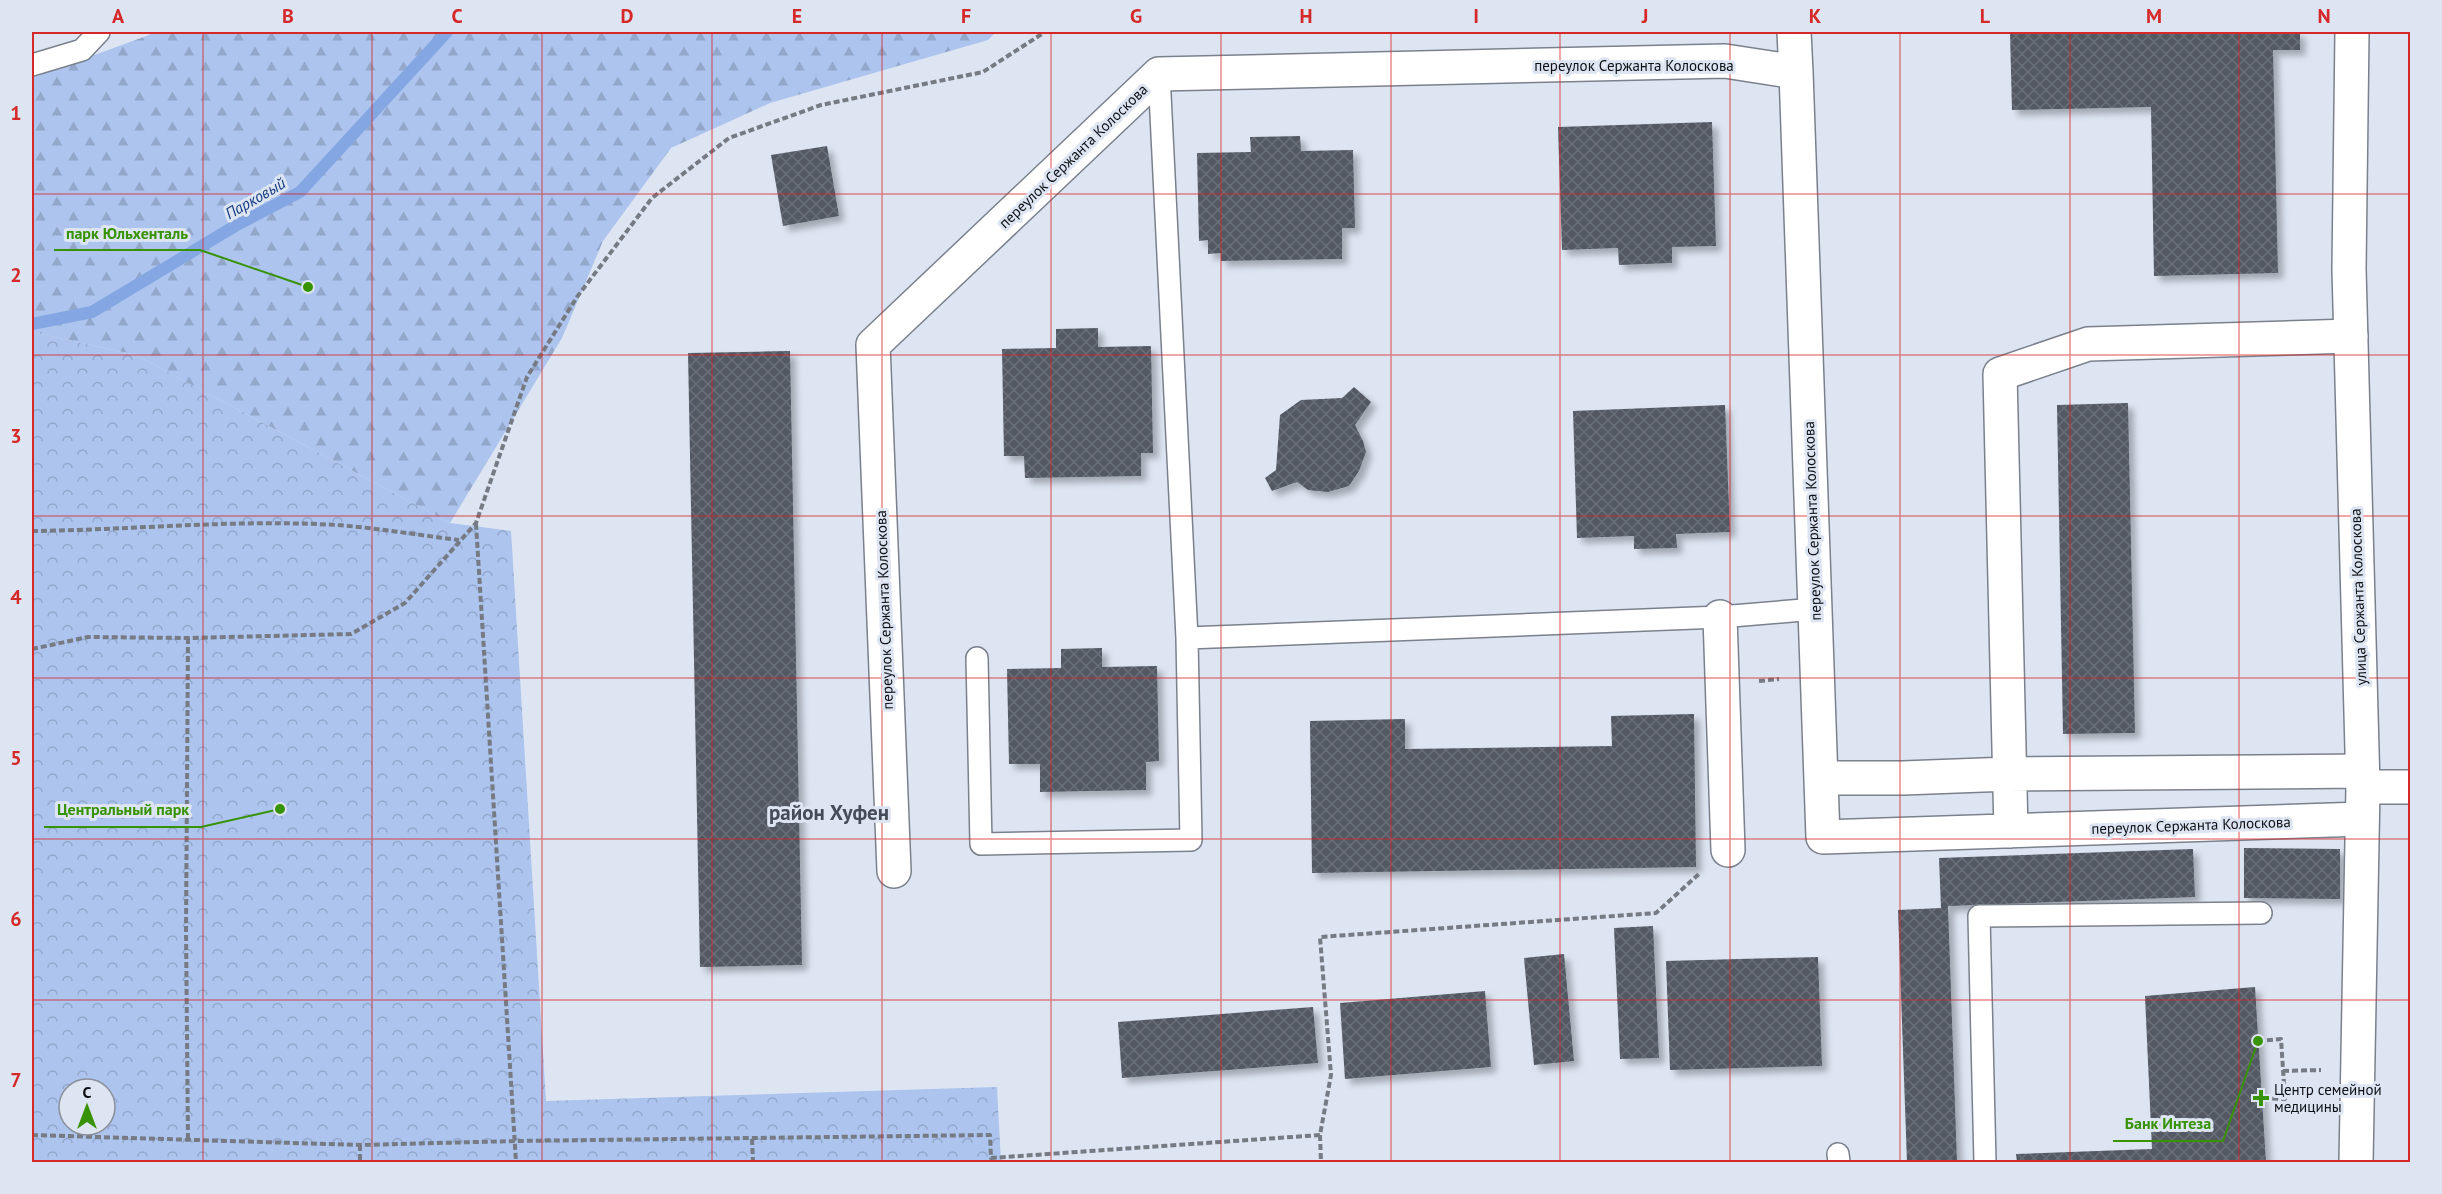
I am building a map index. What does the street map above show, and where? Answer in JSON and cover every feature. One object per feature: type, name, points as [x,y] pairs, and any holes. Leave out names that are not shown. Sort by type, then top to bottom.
[{"type":"street","points":[[1794,32],[1796,72]]},
{"type":"street","name":"улица Сержанта Колоскова","points":[[2352,32],[2349,269],[2362,792],[2356,1162]]},
{"type":"street","name":"переулок Сержанта Колоскова","points":[[894,871],[873,345],[1160,74],[1725,61],[1796,72],[1823,837],[2011,831],[2362,792]]},
{"type":"street","points":[[2011,831],[2000,374],[2088,344],[2351,336]]},
{"type":"street","points":[[1720,617],[1728,850]]},
{"type":"street","points":[[1821,778],[2009,774],[2362,792],[2410,787]]},
{"type":"lane","points":[[32,65],[82,50],[99,32]]},
{"type":"lane","points":[[977,658],[981,844],[1191,840],[1187,638],[1160,74]]},
{"type":"lane","points":[[1187,638],[1720,617],[1815,609]]},
{"type":"lane","points":[[1985,1162],[1979,916],[2261,913]]},
{"type":"path","points":[[516,1162],[476,523],[527,376],[577,297],[652,198],[729,138],[821,105],[983,72],[1045,32]]},
{"type":"path","points":[[32,649],[88,637],[188,638],[351,634],[405,603],[476,523]]},
{"type":"path","points":[[32,531],[119,530],[242,524],[337,525],[459,540]]},
{"type":"path","points":[[188,638],[186,931],[188,1140]]},
{"type":"path","points":[[1722,684],[1818,678]]},
{"type":"path","points":[[1321,1162],[1320,1136],[1330,1075],[1320,937],[1656,913],[1703,870]]},
{"type":"path","points":[[2258,1041],[2281,1039],[2285,1099],[2261,1098]]},
{"type":"path","points":[[32,1135],[360,1145],[990,1136],[991,1158],[1320,1136]]},
{"type":"path","points":[[752,1139],[753,1162]]},
{"type":"path","points":[[360,1145],[360,1162]]},
{"type":"green space","points":[[154,32],[996,32],[988,40],[770,103],[671,148],[603,241],[562,338],[450,523],[136,355],[32,332],[32,78]]},
{"type":"green space","points":[[32,332],[136,355],[450,523],[511,531],[546,1101],[997,1087],[1001,1162],[32,1162]]},
{"type":"building","points":[[2010,32],[2300,32],[2300,50],[2273,50],[2278,273],[2154,276],[2151,107],[2012,110]]},
{"type":"building","points":[[1712,122],[1716,246],[1672,247],[1672,263],[1619,265],[1618,248],[1562,250],[1558,127]]},
{"type":"building","points":[[1300,136],[1301,151],[1353,150],[1355,228],[1342,228],[1342,259],[1221,261],[1221,253],[1208,254],[1208,240],[1199,241],[1197,153],[1251,152],[1250,137]]},
{"type":"building","points":[[827,146],[839,216],[783,226],[771,155]]},
{"type":"building","points":[[1098,328],[1098,347],[1151,346],[1153,453],[1141,453],[1141,476],[1025,478],[1024,456],[1004,456],[1002,349],[1056,348],[1056,329]]},
{"type":"building","points":[[790,351],[802,965],[700,967],[688,353]]},
{"type":"building","points":[[1354,387],[1371,402],[1355,425],[1366,452],[1359,471],[1349,486],[1328,492],[1308,490],[1297,482],[1272,491],[1265,478],[1276,470],[1280,415],[1301,400],[1342,398]]},
{"type":"building","points":[[2128,403],[2135,733],[2063,734],[2057,405]]},
{"type":"building","points":[[1725,405],[1730,532],[1676,534],[1677,548],[1634,549],[1634,536],[1577,538],[1573,411]]},
{"type":"building","points":[[1102,648],[1102,667],[1157,666],[1159,761],[1146,762],[1146,790],[1040,792],[1040,764],[1009,764],[1007,669],[1061,668],[1061,649]]},
{"type":"building","points":[[1694,714],[1696,867],[1312,873],[1310,721],[1405,719],[1405,749],[1612,746],[1611,716]]},
{"type":"building","points":[[2244,848],[2340,849],[2340,899],[2244,898]]},
{"type":"building","points":[[2193,849],[2195,897],[1948,906],[1957,1162],[1907,1162],[1898,910],[1941,908],[1939,858]]},
{"type":"building","points":[[1653,926],[1659,1058],[1620,1059],[1614,928]]},
{"type":"building","points":[[1564,954],[1574,1061],[1534,1065],[1524,958]]},
{"type":"building","points":[[1818,957],[1822,1066],[1670,1070],[1666,961]]},
{"type":"building","points":[[2255,987],[2266,1162],[2017,1162],[2016,1154],[2152,1149],[2145,996]]},
{"type":"building","points":[[1485,991],[1491,1067],[1345,1079],[1340,1003]]},
{"type":"building","points":[[1313,1007],[1318,1063],[1122,1078],[1118,1022]]},
{"type":"waterway","name":"Парковый","points":[[32,324],[92,312],[235,226],[300,192],[447,32]]},
{"type":"place","name":"парк Юльхенталь","points":[[308,287]]},
{"type":"place","name":"Центральный парк","points":[[280,809]]},
{"type":"place","name":"Банк Интеза","points":[[2258,1041]]},
{"type":"place","name":"Центр семейной медицины","points":[[2261,1098]]},
{"type":"district","name":"район Хуфен","points":[[829,812]]}]
